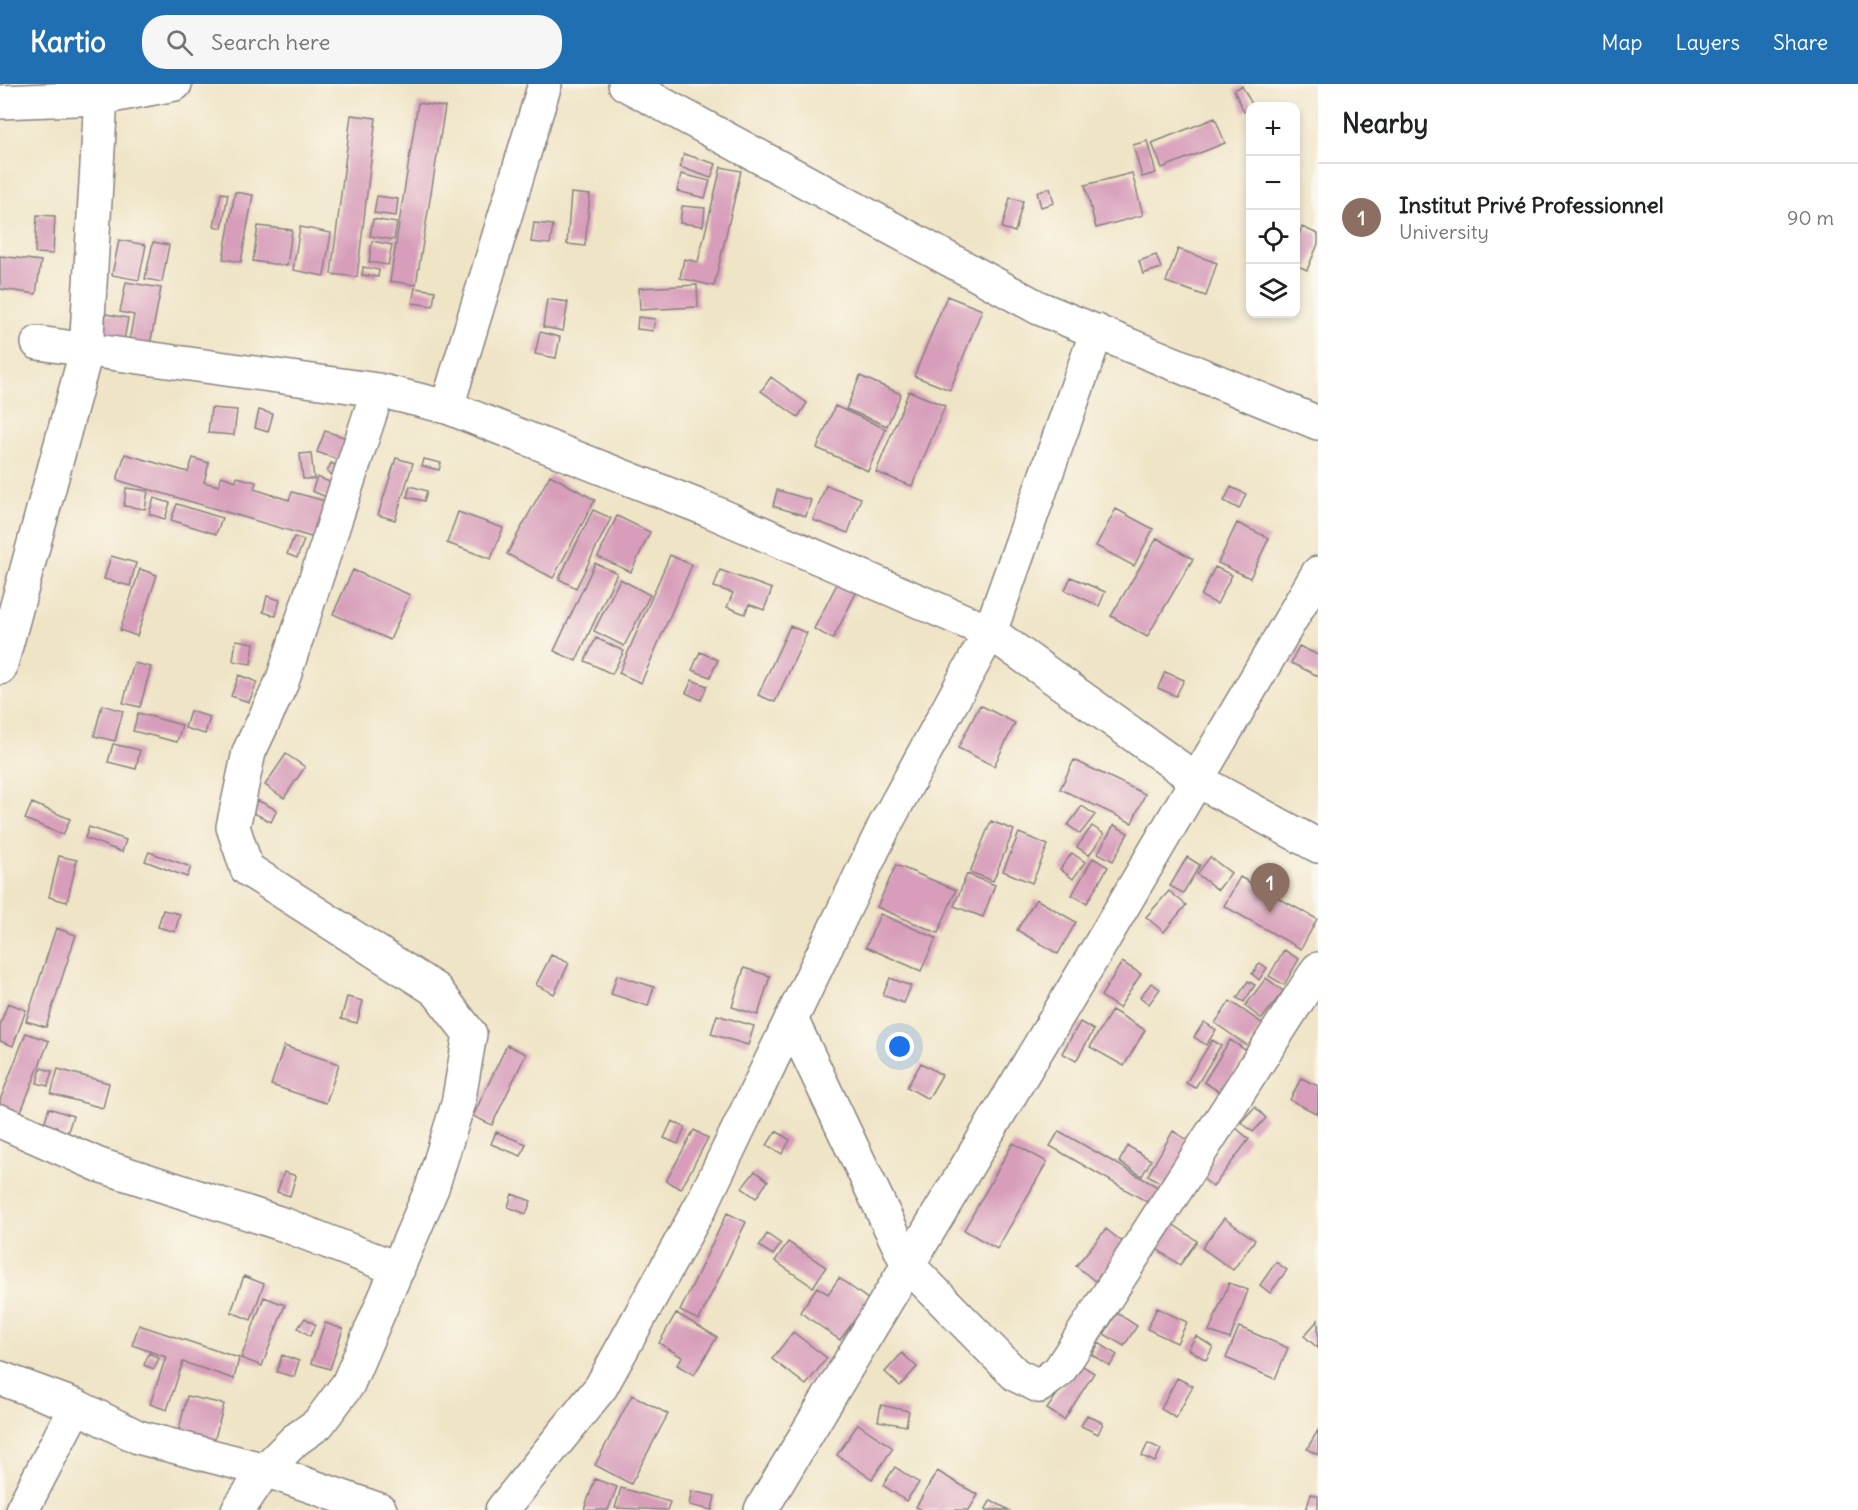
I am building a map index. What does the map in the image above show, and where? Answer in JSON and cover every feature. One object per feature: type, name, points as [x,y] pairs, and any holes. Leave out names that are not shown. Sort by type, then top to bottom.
[{"type":"street","points":[[0,102],[100,98],[175,84]]},
{"type":"street","points":[[447,407],[544,84]]},
{"type":"street","points":[[624,84],[1039,308],[1318,423]]},
{"type":"street","points":[[0,668],[86,352],[100,98]]},
{"type":"street","points":[[502,1510],[601,1387],[704,1200],[885,825],[990,632],[1097,331]]},
{"type":"street","points":[[38,344],[378,390],[447,407],[706,509],[990,632],[1196,779],[1318,846]]},
{"type":"street","points":[[238,1510],[265,1470],[295,1440],[318,1424],[348,1384],[432,1188],[458,1104],[470,1034],[436,990],[247,869],[233,827],[249,752],[282,682],[378,390]]},
{"type":"street","points":[[772,1508],[908,1265],[1318,573]]},
{"type":"street","points":[[791,1019],[908,1265],[1016,1375],[1039,1386],[1059,1371],[1318,969]]},
{"type":"street","points":[[0,1121],[99,1165],[285,1226],[398,1269]]},
{"type":"street","points":[[0,1378],[76,1406],[138,1437],[265,1470],[380,1510]]},
{"type":"street","points":[[22,1510],[76,1406]]},
{"type":"building","points":[[1242,86],[1251,102],[1246,102],[1244,112],[1234,90]]},
{"type":"building","points":[[418,103],[445,107],[416,285],[390,281]]},
{"type":"building","points":[[351,115],[376,118],[357,277],[331,274]]},
{"type":"building","points":[[1215,118],[1225,143],[1162,168],[1152,143]]},
{"type":"building","points":[[1147,141],[1156,173],[1142,177],[1133,145]]},
{"type":"building","points":[[684,154],[716,164],[711,178],[680,167]]},
{"type":"building","points":[[721,167],[741,171],[714,286],[680,278],[684,259],[698,262]]},
{"type":"building","points":[[1132,173],[1143,215],[1096,228],[1085,185]]},
{"type":"building","points":[[681,174],[710,181],[705,198],[677,191]]},
{"type":"building","points":[[1050,188],[1054,203],[1041,207],[1037,192]]},
{"type":"building","points":[[235,192],[253,195],[241,262],[223,259]]},
{"type":"building","points":[[221,193],[228,194],[222,228],[214,226]]},
{"type":"building","points":[[571,193],[590,195],[585,246],[567,244]]},
{"type":"building","points":[[377,196],[398,199],[396,216],[374,213]]},
{"type":"building","points":[[1010,198],[1023,201],[1015,232],[1002,228]]},
{"type":"building","points":[[682,206],[705,208],[703,226],[680,223]]},
{"type":"building","points":[[37,215],[55,216],[53,254],[35,253]]},
{"type":"building","points":[[373,219],[397,223],[394,240],[370,236]]},
{"type":"building","points":[[534,223],[553,225],[550,244],[531,242]]},
{"type":"building","points":[[258,226],[292,230],[287,266],[253,261]]},
{"type":"building","points":[[300,227],[331,233],[324,276],[293,270]]},
{"type":"building","points":[[1302,227],[1318,234],[1318,244],[1307,270],[1300,267]]},
{"type":"building","points":[[119,240],[146,245],[139,280],[112,275]]},
{"type":"building","points":[[372,241],[392,245],[388,265],[369,262]]},
{"type":"building","points":[[153,242],[169,245],[162,282],[145,279]]},
{"type":"building","points":[[1178,249],[1217,263],[1206,296],[1166,282]]},
{"type":"building","points":[[1156,255],[1161,268],[1143,274],[1139,261]]},
{"type":"building","points":[[0,256],[41,261],[36,294],[0,289]]},
{"type":"building","points":[[363,267],[379,270],[378,277],[362,275]]},
{"type":"building","points":[[126,282],[161,288],[150,345],[129,341],[134,315],[120,312]]},
{"type":"building","points":[[697,285],[698,307],[640,310],[639,288]]},
{"type":"building","points":[[415,288],[435,291],[433,306],[412,303]]},
{"type":"building","points":[[947,296],[982,310],[950,390],[914,376]]},
{"type":"building","points":[[547,299],[568,302],[563,331],[543,327]]},
{"type":"building","points":[[106,314],[128,318],[124,341],[102,337]]},
{"type":"building","points":[[638,317],[655,319],[653,331],[637,329]]},
{"type":"building","points":[[540,332],[560,337],[556,358],[535,354]]},
{"type":"building","points":[[860,376],[901,394],[887,426],[846,409]]},
{"type":"building","points":[[771,377],[807,403],[798,417],[761,391]]},
{"type":"building","points":[[909,391],[945,406],[912,486],[876,472]]},
{"type":"building","points":[[835,406],[886,429],[868,471],[817,448]]},
{"type":"building","points":[[211,408],[237,410],[234,435],[208,433]]},
{"type":"building","points":[[259,410],[273,414],[268,432],[255,428]]},
{"type":"building","points":[[325,431],[347,438],[339,460],[317,452]]},
{"type":"building","points":[[311,453],[314,479],[303,479],[300,454]]},
{"type":"building","points":[[125,454],[188,472],[193,458],[209,463],[204,482],[219,486],[221,476],[236,481],[237,477],[256,482],[254,489],[289,500],[292,492],[329,502],[318,539],[117,480]]},
{"type":"building","points":[[396,458],[413,463],[395,520],[378,515]]},
{"type":"building","points":[[424,459],[441,463],[439,470],[422,466]]},
{"type":"building","points":[[331,463],[335,465],[332,475],[327,472]]},
{"type":"building","points":[[550,475],[595,500],[553,578],[507,554]]},
{"type":"building","points":[[317,477],[337,485],[331,499],[312,491]]},
{"type":"building","points":[[826,485],[861,498],[848,533],[813,520]]},
{"type":"building","points":[[410,486],[427,491],[424,501],[407,497]]},
{"type":"building","points":[[1231,487],[1246,494],[1239,509],[1224,501]]},
{"type":"building","points":[[126,488],[148,491],[145,509],[124,506]]},
{"type":"building","points":[[777,490],[811,500],[806,516],[773,506]]},
{"type":"building","points":[[154,498],[170,503],[165,519],[149,514]]},
{"type":"building","points":[[177,504],[222,518],[216,534],[171,520]]},
{"type":"building","points":[[1116,509],[1153,529],[1134,566],[1096,546]]},
{"type":"building","points":[[593,510],[611,518],[576,588],[559,579]]},
{"type":"building","points":[[458,512],[503,528],[491,559],[447,543]]},
{"type":"building","points":[[617,516],[650,532],[631,572],[598,557]]},
{"type":"building","points":[[1237,523],[1269,538],[1250,578],[1218,563]]},
{"type":"building","points":[[294,537],[304,540],[297,558],[287,554]]},
{"type":"building","points":[[1157,538],[1193,559],[1147,637],[1111,616]]},
{"type":"building","points":[[670,555],[692,565],[641,683],[619,673]]},
{"type":"building","points":[[111,556],[136,563],[130,586],[104,579]]},
{"type":"building","points":[[595,563],[617,573],[576,661],[554,651]]},
{"type":"building","points":[[1215,567],[1232,575],[1217,604],[1201,596]]},
{"type":"building","points":[[140,569],[157,575],[137,636],[120,630]]},
{"type":"building","points":[[353,570],[410,595],[390,640],[333,614]]},
{"type":"building","points":[[720,570],[772,589],[764,610],[749,604],[745,614],[727,607],[733,593],[714,587]]},
{"type":"building","points":[[1071,577],[1105,592],[1099,606],[1065,590]]},
{"type":"building","points":[[620,579],[650,595],[624,646],[594,631]]},
{"type":"building","points":[[839,580],[858,589],[833,639],[814,629]]},
{"type":"building","points":[[267,596],[280,600],[276,616],[263,612]]},
{"type":"building","points":[[790,626],[807,633],[775,702],[758,695]]},
{"type":"building","points":[[596,638],[624,651],[612,674],[585,661]]},
{"type":"building","points":[[236,640],[254,643],[251,664],[233,661]]},
{"type":"building","points":[[1299,646],[1318,655],[1318,676],[1291,663]]},
{"type":"building","points":[[700,652],[718,660],[710,677],[692,670]]},
{"type":"building","points":[[134,663],[151,667],[140,707],[123,703]]},
{"type":"building","points":[[1165,672],[1184,680],[1176,696],[1158,688]]},
{"type":"building","points":[[239,675],[257,682],[249,702],[231,696]]},
{"type":"building","points":[[692,680],[707,686],[701,700],[686,693]]},
{"type":"building","points":[[102,705],[123,711],[115,741],[94,736]]},
{"type":"building","points":[[980,705],[1015,723],[994,766],[958,748]]},
{"type":"building","points":[[190,711],[210,717],[205,734],[185,728]]},
{"type":"building","points":[[138,713],[182,725],[177,742],[133,731]]},
{"type":"building","points":[[113,744],[140,750],[136,769],[108,762]]},
{"type":"building","points":[[286,754],[305,767],[284,798],[265,785]]},
{"type":"building","points":[[1074,760],[1145,794],[1132,823],[1060,789]]},
{"type":"building","points":[[257,800],[277,810],[271,822],[252,812]]},
{"type":"building","points":[[32,803],[70,819],[63,835],[25,819]]},
{"type":"building","points":[[1082,806],[1095,815],[1080,834],[1068,825]]},
{"type":"building","points":[[991,821],[1014,830],[993,881],[970,872]]},
{"type":"building","points":[[1114,825],[1128,833],[1113,861],[1098,853]]},
{"type":"building","points":[[1092,826],[1104,834],[1089,855],[1077,847]]},
{"type":"building","points":[[89,827],[126,840],[122,852],[85,838]]},
{"type":"building","points":[[1019,833],[1048,845],[1032,883],[1003,871]]},
{"type":"building","points":[[149,852],[191,867],[187,877],[145,861]]},
{"type":"building","points":[[1072,853],[1085,862],[1073,879],[1060,869]]},
{"type":"building","points":[[59,856],[77,860],[67,902],[49,897]]},
{"type":"building","points":[[1187,857],[1200,865],[1183,893],[1170,886]]},
{"type":"building","points":[[1210,857],[1231,873],[1218,890],[1197,874]]},
{"type":"building","points":[[1093,858],[1108,867],[1087,903],[1072,895]]},
{"type":"building","points":[[896,865],[956,890],[938,933],[877,907]]},
{"type":"building","points":[[967,874],[995,885],[983,917],[954,906]]},
{"type":"building","points":[[1240,877],[1317,919],[1301,949],[1224,906]]},
{"type":"building","points":[[1169,891],[1186,905],[1164,932],[1146,917]]},
{"type":"building","points":[[1036,899],[1076,922],[1058,954],[1017,930]]},
{"type":"building","points":[[163,910],[180,914],[175,932],[158,927]]},
{"type":"building","points":[[880,914],[936,938],[921,971],[866,947]]},
{"type":"building","points":[[56,928],[76,935],[46,1027],[26,1021]]},
{"type":"building","points":[[1284,950],[1299,959],[1284,985],[1269,976]]},
{"type":"building","points":[[551,955],[569,963],[554,994],[536,985]]},
{"type":"building","points":[[1122,962],[1141,974],[1119,1008],[1101,996]]},
{"type":"building","points":[[1260,963],[1267,968],[1259,980],[1252,974]]},
{"type":"building","points":[[744,968],[770,976],[758,1015],[732,1007]]},
{"type":"building","points":[[617,975],[654,987],[648,1006],[611,994]]},
{"type":"building","points":[[890,978],[911,986],[904,1003],[883,995]]},
{"type":"building","points":[[1266,978],[1283,991],[1262,1019],[1245,1006]]},
{"type":"building","points":[[1248,981],[1255,985],[1244,1002],[1237,998]]},
{"type":"building","points":[[1151,983],[1160,989],[1149,1004],[1140,997]]},
{"type":"building","points":[[347,997],[363,1001],[357,1023],[341,1019]]},
{"type":"building","points":[[1230,1001],[1263,1024],[1248,1046],[1215,1023]]},
{"type":"building","points":[[8,1003],[26,1010],[13,1046],[0,1041],[0,1025]]},
{"type":"building","points":[[1112,1010],[1145,1030],[1124,1066],[1090,1047]]},
{"type":"building","points":[[717,1015],[754,1026],[748,1045],[711,1034]]},
{"type":"building","points":[[1080,1022],[1094,1030],[1076,1061],[1062,1053]]},
{"type":"building","points":[[1204,1022],[1216,1030],[1206,1045],[1194,1037]]},
{"type":"building","points":[[26,1033],[49,1041],[18,1119],[0,1112],[0,1100]]},
{"type":"building","points":[[1212,1040],[1221,1045],[1195,1088],[1186,1083]]},
{"type":"building","points":[[1230,1040],[1247,1051],[1221,1093],[1204,1082]]},
{"type":"building","points":[[507,1045],[526,1054],[492,1125],[473,1116]]},
{"type":"building","points":[[284,1046],[339,1064],[326,1103],[271,1085]]},
{"type":"building","points":[[921,1063],[942,1075],[928,1099],[907,1087]]},
{"type":"building","points":[[41,1068],[52,1071],[48,1086],[37,1083]]},
{"type":"building","points":[[58,1069],[109,1083],[103,1108],[51,1094]]},
{"type":"building","points":[[1301,1078],[1318,1086],[1318,1114],[1290,1100]]},
{"type":"building","points":[[1255,1107],[1266,1118],[1253,1132],[1241,1122]]},
{"type":"building","points":[[49,1108],[73,1116],[66,1137],[42,1130]]},
{"type":"building","points":[[672,1121],[685,1127],[678,1144],[664,1138]]},
{"type":"building","points":[[1236,1128],[1249,1139],[1213,1187],[1200,1176]]},
{"type":"building","points":[[694,1130],[708,1138],[681,1189],[666,1181]]},
{"type":"building","points":[[776,1131],[790,1140],[782,1154],[767,1145]]},
{"type":"building","points":[[1059,1131],[1163,1190],[1154,1206],[1050,1146]]},
{"type":"building","points":[[1173,1131],[1194,1144],[1169,1188],[1148,1175]]},
{"type":"building","points":[[496,1132],[526,1144],[521,1156],[491,1144]]},
{"type":"building","points":[[1013,1143],[1047,1162],[997,1249],[964,1230]]},
{"type":"building","points":[[1128,1146],[1151,1160],[1142,1176],[1119,1162]]},
{"type":"building","points":[[755,1171],[768,1181],[756,1198],[742,1188]]},
{"type":"building","points":[[284,1172],[296,1176],[290,1196],[277,1192]]},
{"type":"building","points":[[512,1194],[531,1201],[526,1214],[508,1207]]},
{"type":"building","points":[[727,1213],[746,1222],[699,1320],[680,1311]]},
{"type":"building","points":[[1224,1218],[1255,1240],[1233,1270],[1202,1248]]},
{"type":"building","points":[[1171,1223],[1197,1241],[1180,1265],[1154,1247]]},
{"type":"building","points":[[1106,1229],[1125,1244],[1095,1281],[1076,1266]]},
{"type":"building","points":[[767,1234],[781,1244],[773,1255],[759,1246]]},
{"type":"building","points":[[788,1242],[826,1267],[813,1287],[775,1261]]},
{"type":"building","points":[[1276,1262],[1287,1270],[1270,1293],[1260,1285]]},
{"type":"building","points":[[244,1276],[264,1284],[251,1320],[231,1312]]},
{"type":"building","points":[[839,1278],[869,1300],[840,1340],[800,1312],[817,1287],[828,1294]]},
{"type":"building","points":[[1229,1283],[1248,1290],[1230,1339],[1209,1331]]},
{"type":"building","points":[[264,1297],[285,1305],[262,1366],[241,1358]]},
{"type":"building","points":[[1157,1308],[1187,1322],[1177,1343],[1147,1329]]},
{"type":"building","points":[[676,1313],[717,1337],[694,1375],[677,1365],[682,1357],[659,1343]]},
{"type":"building","points":[[1117,1313],[1137,1326],[1124,1346],[1104,1334]]},
{"type":"building","points":[[305,1318],[316,1325],[310,1336],[298,1328]]},
{"type":"building","points":[[1318,1320],[1318,1348],[1304,1336]]},
{"type":"building","points":[[325,1323],[343,1329],[330,1369],[311,1363]]},
{"type":"building","points":[[139,1325],[239,1358],[234,1379],[183,1362],[167,1410],[150,1404],[166,1357],[132,1345]]},
{"type":"building","points":[[1239,1327],[1288,1348],[1275,1379],[1226,1358]]},
{"type":"building","points":[[793,1332],[827,1358],[806,1385],[772,1359]]},
{"type":"building","points":[[1196,1336],[1213,1347],[1206,1360],[1188,1349]]},
{"type":"building","points":[[1099,1343],[1117,1355],[1110,1366],[1092,1355]]},
{"type":"building","points":[[149,1353],[159,1358],[154,1369],[144,1365]]},
{"type":"building","points":[[902,1353],[917,1367],[900,1386],[885,1372]]},
{"type":"building","points":[[282,1355],[299,1361],[294,1377],[277,1372]]},
{"type":"building","points":[[1078,1363],[1094,1373],[1064,1420],[1047,1409]]},
{"type":"building","points":[[1177,1378],[1193,1386],[1176,1418],[1161,1409]]},
{"type":"building","points":[[632,1395],[668,1414],[631,1484],[595,1465]]},
{"type":"building","points":[[187,1396],[224,1404],[214,1442],[178,1434]]},
{"type":"building","points":[[881,1405],[909,1411],[906,1426],[878,1421]]},
{"type":"building","points":[[1087,1415],[1103,1423],[1098,1434],[1081,1426]]},
{"type":"building","points":[[858,1424],[893,1448],[872,1479],[837,1455]]},
{"type":"building","points":[[1318,1430],[1318,1455],[1307,1449]]},
{"type":"building","points":[[1148,1443],[1161,1449],[1155,1462],[1142,1456]]},
{"type":"building","points":[[895,1467],[919,1483],[906,1501],[883,1485]]},
{"type":"building","points":[[937,1471],[978,1495],[969,1510],[922,1510],[916,1507]]},
{"type":"building","points":[[595,1479],[617,1487],[608,1510],[584,1510]]},
{"type":"building","points":[[621,1488],[670,1502],[667,1510],[615,1508]]},
{"type":"building","points":[[692,1491],[715,1496],[712,1510],[689,1505]]},
{"type":"building","points":[[1311,1494],[1318,1496],[1318,1510],[1306,1510]]},
{"type":"building","points":[[991,1500],[1009,1510],[985,1510]]},
{"type":"place","name":"Institut Privé Professionnel","points":[[1270,913]]}]
